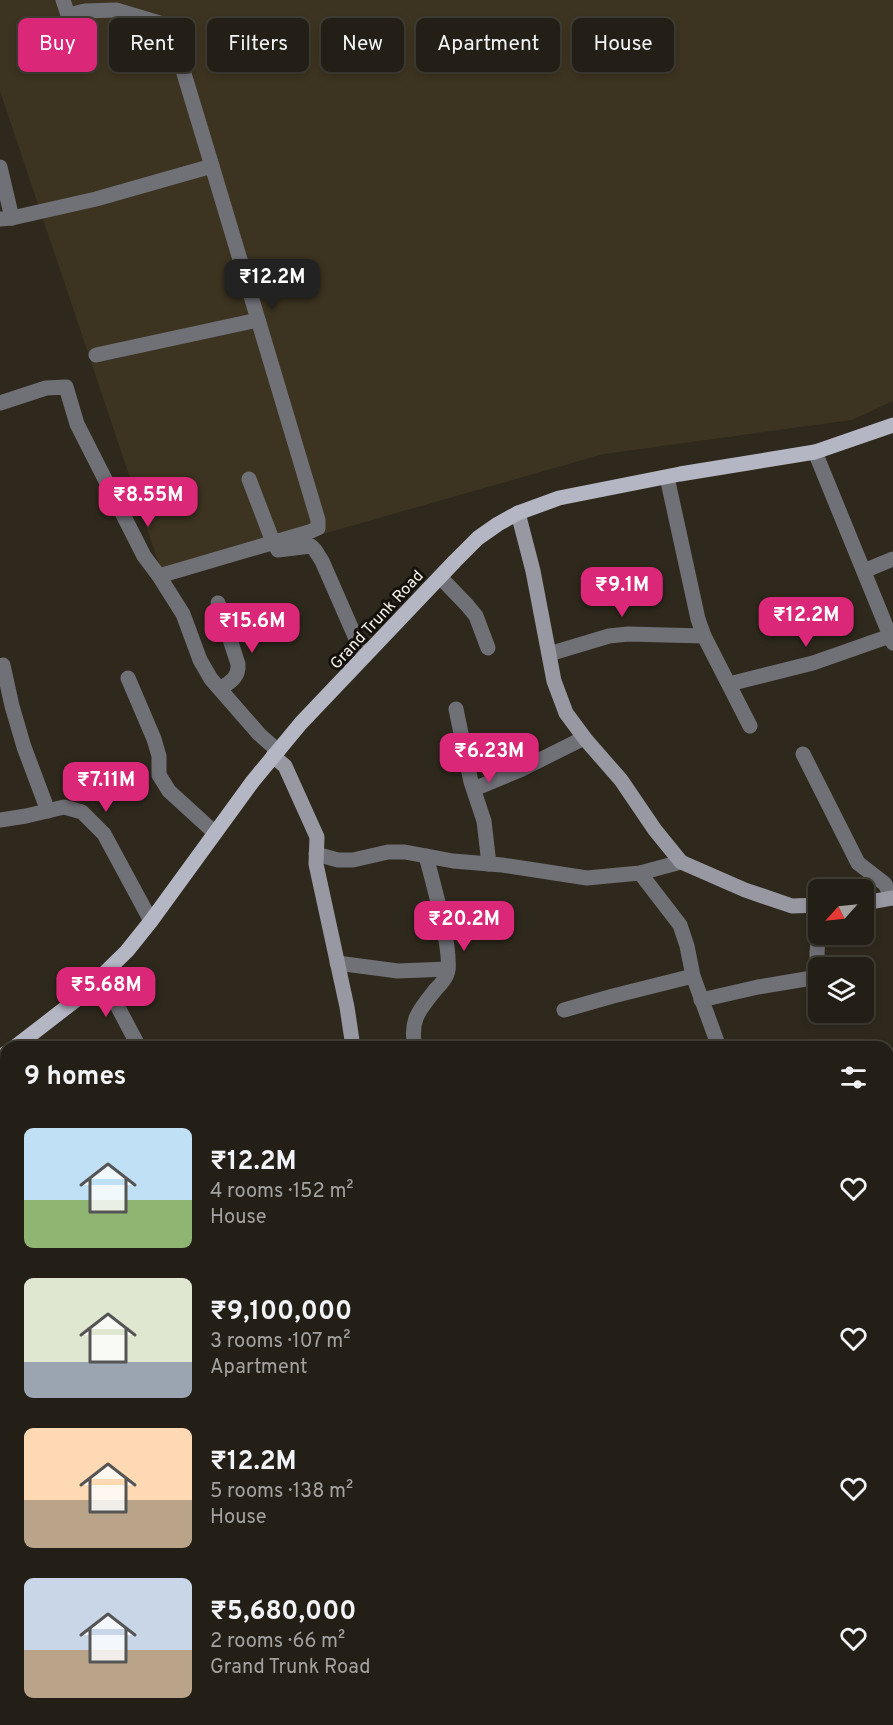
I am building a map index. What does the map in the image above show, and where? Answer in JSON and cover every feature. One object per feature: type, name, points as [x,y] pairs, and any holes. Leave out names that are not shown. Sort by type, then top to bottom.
[{"type":"main road","name":"Grand Trunk Road","points":[[23,1041],[102,977],[127,951],[253,781],[301,723],[478,538],[518,513],[559,498],[815,452],[893,425]]},
{"type":"street","points":[[63,0],[68,15],[86,11],[116,10],[166,25],[212,166],[318,520],[318,528],[309,532],[159,576]]},
{"type":"street","points":[[0,167],[6,219],[96,199],[212,166]]},
{"type":"street","points":[[96,355],[258,320]]},
{"type":"street","points":[[0,403],[46,388],[66,387],[78,424],[144,556],[183,614],[200,660],[211,679],[285,766],[317,837],[316,864],[347,1006],[352,1041]]},
{"type":"street","points":[[729,684],[892,640],[815,452]]},
{"type":"street","points":[[667,477],[698,619],[704,636],[750,726]]},
{"type":"street","points":[[249,479],[278,550],[311,546],[315,550],[364,657]]},
{"type":"street","points":[[518,513],[533,571],[554,681],[566,713],[584,738],[621,780],[655,830],[681,862],[745,890],[792,906],[808,905]]},
{"type":"street","points":[[864,572],[893,559]]},
{"type":"street","points":[[440,577],[476,616],[488,648]]},
{"type":"street","points":[[218,603],[238,664],[238,672],[234,679],[220,689]]},
{"type":"street","points":[[549,654],[609,636],[628,634],[704,636]]},
{"type":"street","points":[[3,665],[24,747],[48,811]]},
{"type":"street","points":[[128,678],[154,739],[159,756],[159,775],[163,784],[215,833]]},
{"type":"street","points":[[456,709],[464,751],[484,821],[489,864]]},
{"type":"street","points":[[474,789],[522,769],[584,738]]},
{"type":"street","points":[[803,754],[858,862],[885,884],[892,898],[874,901]]},
{"type":"street","points":[[0,820],[64,807],[82,812],[104,834],[151,921]]},
{"type":"street","points":[[316,854],[338,860],[352,860],[387,852],[405,852],[453,861],[587,878],[640,873],[681,862]]},
{"type":"street","points":[[414,1041],[413,1023],[417,1014],[448,973],[447,946],[426,856]]},
{"type":"street","points":[[640,873],[680,925],[693,976],[716,1041]]},
{"type":"street","points":[[337,963],[398,971],[448,969]]},
{"type":"street","points":[[564,1010],[693,976]]},
{"type":"street","points":[[102,977],[136,1041]]},
{"type":"street","points":[[701,1000],[758,987],[808,983]]},
{"type":"shaded area","points":[[0,0],[893,0],[893,401],[852,420],[604,454],[164,579],[0,91]]}]
